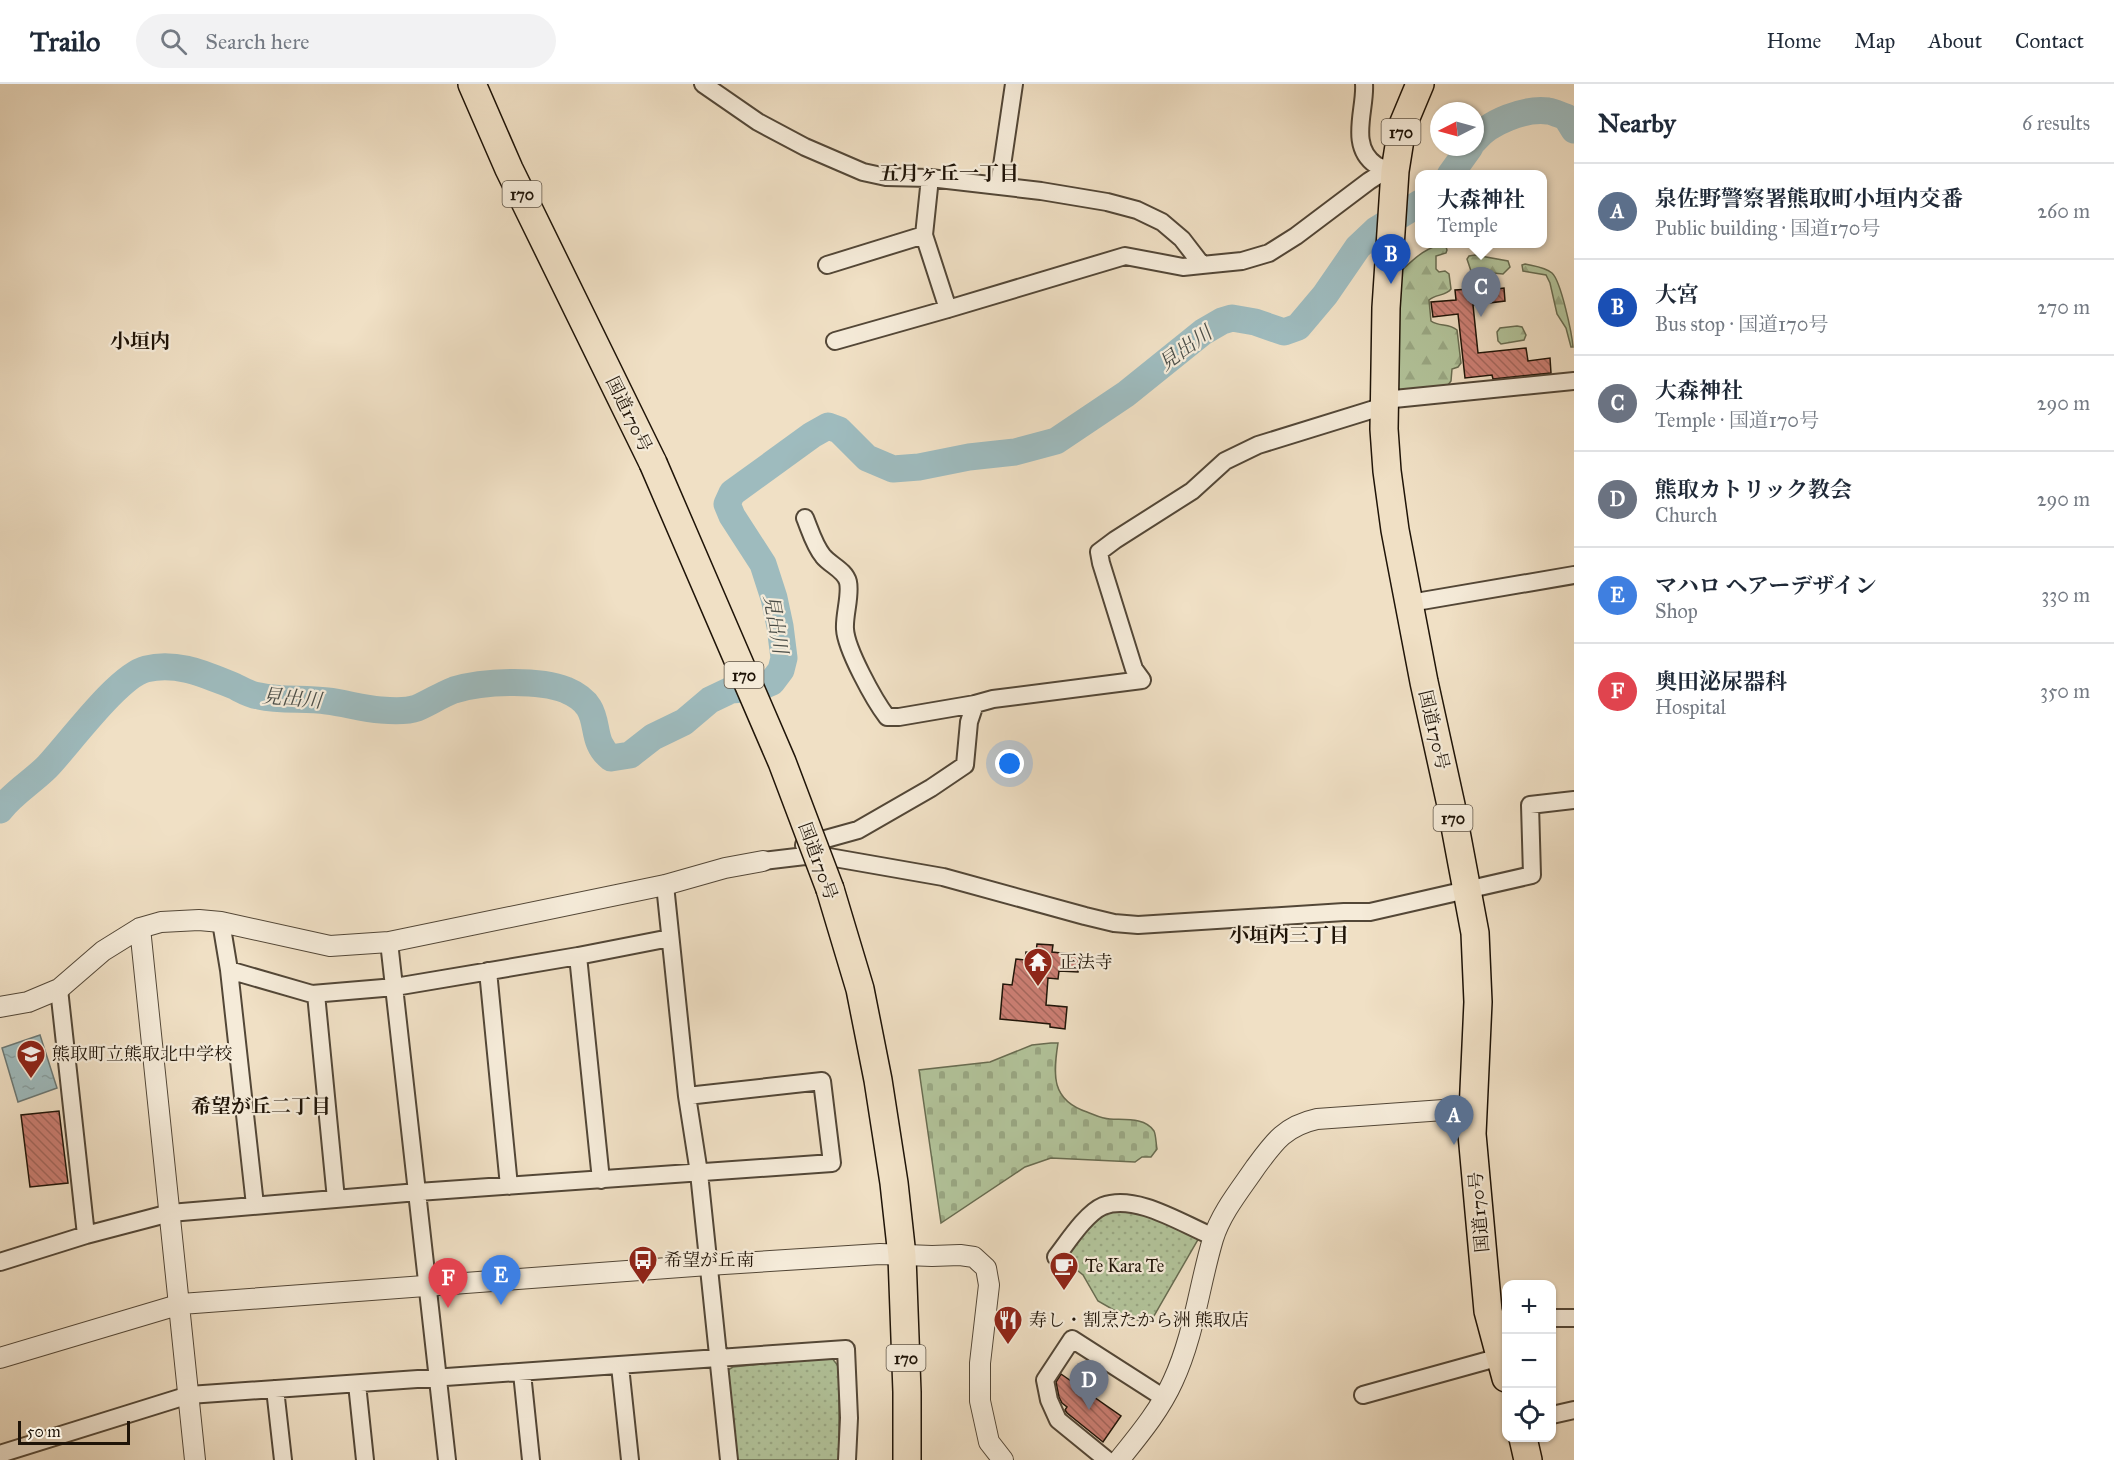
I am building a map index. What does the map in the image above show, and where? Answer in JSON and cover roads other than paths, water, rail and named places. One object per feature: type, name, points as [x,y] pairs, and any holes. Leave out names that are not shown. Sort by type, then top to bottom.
[{"type":"highway","name":"国道170号","points":[[472,84],[509,169],[652,463],[782,762],[830,889],[860,989],[878,1080],[902,1256],[907,1460]]},
{"type":"highway","name":"国道170号","points":[[483,84],[576,303]]},
{"type":"highway","name":"国道170号","points":[[1420,84],[1402,127],[1394,177],[1386,308],[1384,403],[1386,460],[1391,503],[1424,682],[1468,889],[1478,963],[1472,1134],[1486,1288],[1499,1326],[1502,1358]]},
{"type":"highway","points":[[1524,1442],[1528,1460]]},
{"type":"street","points":[[703,84],[758,122],[805,147],[863,172],[886,177],[930,178],[999,186],[1096,200],[1137,210],[1162,222],[1182,239],[1202,265]]},
{"type":"street","points":[[999,186],[1014,84]]},
{"type":"street","points":[[1364,84],[1365,92],[1359,123],[1361,138],[1367,156],[1394,177]]},
{"type":"street","points":[[835,341],[1125,256],[1183,267],[1242,261],[1269,253],[1296,236],[1380,174],[1394,177]]},
{"type":"street","points":[[930,178],[924,235],[948,309]]},
{"type":"street","points":[[827,265],[924,235]]},
{"type":"street","points":[[806,518],[823,555],[848,582],[845,630],[847,640],[887,717],[899,717],[1016,696],[1142,680],[1134,669],[1099,552],[1192,491],[1225,461],[1258,445],[1384,403],[1574,381]]},
{"type":"street","points":[[1410,603],[1574,575]]},
{"type":"street","points":[[784,859],[789,852],[799,846],[858,830],[931,788],[965,765],[969,722],[975,704]]},
{"type":"street","points":[[0,1007],[28,1002],[59,989],[103,951],[140,928],[161,922],[199,920],[221,922],[330,946],[389,942],[665,885],[725,868],[805,856],[829,857],[943,877],[1114,923],[1138,925],[1370,912],[1532,875],[1530,805],[1574,800]]},
{"type":"street","points":[[665,885],[687,1096],[699,1173],[729,1460]]},
{"type":"street","points":[[221,922],[229,970],[255,1205]]},
{"type":"street","points":[[140,928],[195,1460]]},
{"type":"street","points":[[229,970],[316,994],[395,987],[670,938]]},
{"type":"street","points":[[389,942],[447,1460]]},
{"type":"street","points":[[578,956],[601,1180]]},
{"type":"street","points":[[488,971],[509,1186]]},
{"type":"street","points":[[59,989],[86,1235]]},
{"type":"street","points":[[316,994],[336,1199]]},
{"type":"street","points":[[0,1262],[86,1235],[170,1213],[418,1192],[832,1163],[822,1081],[687,1096]]},
{"type":"street","points":[[1119,1460],[1144,1430],[1173,1381],[1187,1346],[1214,1237],[1232,1201],[1272,1145],[1288,1129],[1301,1122],[1317,1119],[1472,1108]]},
{"type":"street","points":[[1056,1257],[1084,1222],[1102,1206],[1115,1204],[1132,1203],[1214,1237]]},
{"type":"street","points":[[0,1358],[180,1304],[880,1254],[960,1255],[974,1257],[986,1268],[989,1285],[980,1363],[980,1401],[989,1442],[1004,1460]]},
{"type":"street","points":[[1556,1318],[1574,1318]]},
{"type":"street","points":[[1107,1460],[1058,1420],[1049,1400],[1045,1380],[1072,1339],[1164,1398]]},
{"type":"street","points":[[0,1454],[189,1395],[846,1349],[849,1418],[847,1460]]},
{"type":"street","points":[[620,1366],[630,1460]]},
{"type":"street","points":[[1363,1395],[1502,1368]]},
{"type":"street","points":[[522,1373],[531,1460]]},
{"type":"street","points":[[357,1384],[364,1460]]},
{"type":"street","points":[[275,1389],[284,1460]]},
{"type":"street","points":[[1556,1414],[1574,1410]]},
{"type":"water","points":[[40,1035],[57,1088],[18,1102],[2,1048]]},
{"type":"waterway","name":"見出川","points":[[1484,131],[1518,114],[1539,111],[1550,111],[1566,117],[1574,130]]},
{"type":"waterway","name":"見出川","points":[[1454,170],[1464,156]]},
{"type":"waterway","name":"見出川","points":[[0,810],[47,767],[94,712],[122,684],[135,674],[158,667],[191,670],[256,695],[327,701],[390,711],[413,709],[454,690],[466,687],[510,682],[554,686],[579,697],[587,705],[603,750],[611,758],[630,755],[653,737],[684,722],[710,700],[731,690],[758,688],[772,682],[781,670],[784,658],[780,626],[763,564],[732,516],[727,504],[732,493],[812,435],[828,426],[839,430],[867,458],[893,469],[1015,452],[1056,441],[1126,394],[1203,332],[1222,321],[1232,318],[1255,322],[1284,332],[1298,327],[1325,295],[1358,247],[1376,230],[1415,206]]},
{"type":"place","name":"大宮","points":[[1391,284]]},
{"type":"place","name":"大森神社","points":[[1481,317]]},
{"type":"place","name":"正法寺","points":[[1038,988]]},
{"type":"place","name":"熊取町立熊取北中学校","points":[[31,1080]]},
{"type":"place","name":"泉佐野警察署熊取町小垣内交番","points":[[1454,1145]]},
{"type":"place","name":"希望が丘南","points":[[643,1286]]},
{"type":"place","name":"Te Kara Te","points":[[1064,1292]]},
{"type":"place","name":"マハロ ヘアーデザイン","points":[[501,1305]]},
{"type":"place","name":"奥田泌尿器科","points":[[448,1308]]},
{"type":"place","name":"寿し・割烹たから洲 熊取店","points":[[1008,1346]]},
{"type":"place","name":"熊取カトリック教会","points":[[1089,1410]]},
{"type":"district","name":"五月ヶ丘一丁目","points":[[949,173]]},
{"type":"district","name":"小垣内","points":[[140,341]]},
{"type":"district","name":"小垣内三丁目","points":[[1289,935]]},
{"type":"district","name":"希望が丘二丁目","points":[[261,1106]]}]
